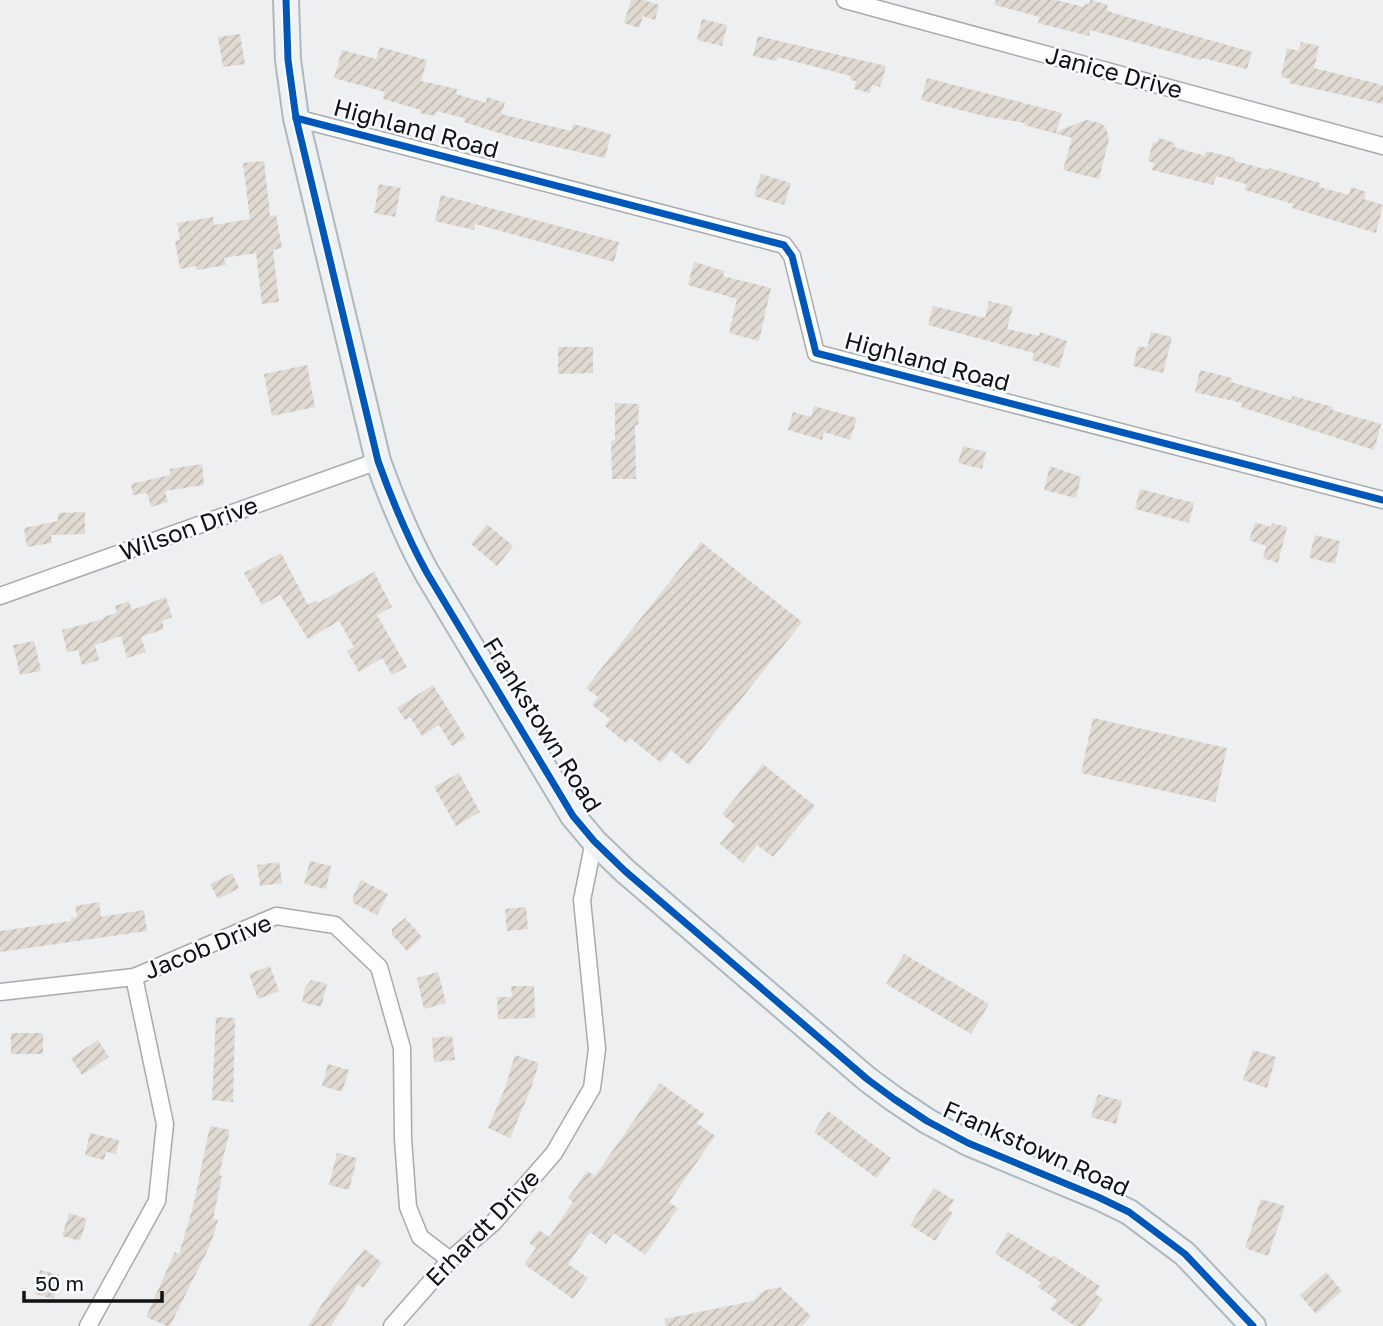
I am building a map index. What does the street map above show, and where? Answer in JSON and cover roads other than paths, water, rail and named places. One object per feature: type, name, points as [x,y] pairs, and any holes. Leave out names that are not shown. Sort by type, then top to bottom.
[{"type":"main road","name":"Frankstown Road","points":[[286,0],[288,60],[296,118],[378,461],[409,540],[427,573],[573,816],[594,841],[634,879],[867,1079],[927,1121],[968,1143],[1129,1212],[1185,1254],[1244,1323]]},
{"type":"street","name":"Janice Drive","points":[[845,0],[1383,146]]},
{"type":"street","name":"Highland Road","points":[[296,118],[784,245],[792,256],[816,354],[1383,500]]},
{"type":"street","name":"Wilson Drive","points":[[0,596],[378,461]]},
{"type":"street","name":"Erhardt Drive","points":[[393,1326],[450,1260],[494,1223],[554,1153],[592,1088],[597,1049],[582,900],[594,841]]},
{"type":"street","name":"Jacob Drive","points":[[0,992],[134,977],[276,916],[335,925],[379,967],[402,1048],[403,1139],[408,1207],[420,1237],[450,1260]]},
{"type":"street","points":[[88,1326],[157,1201],[165,1124],[134,977]]}]
